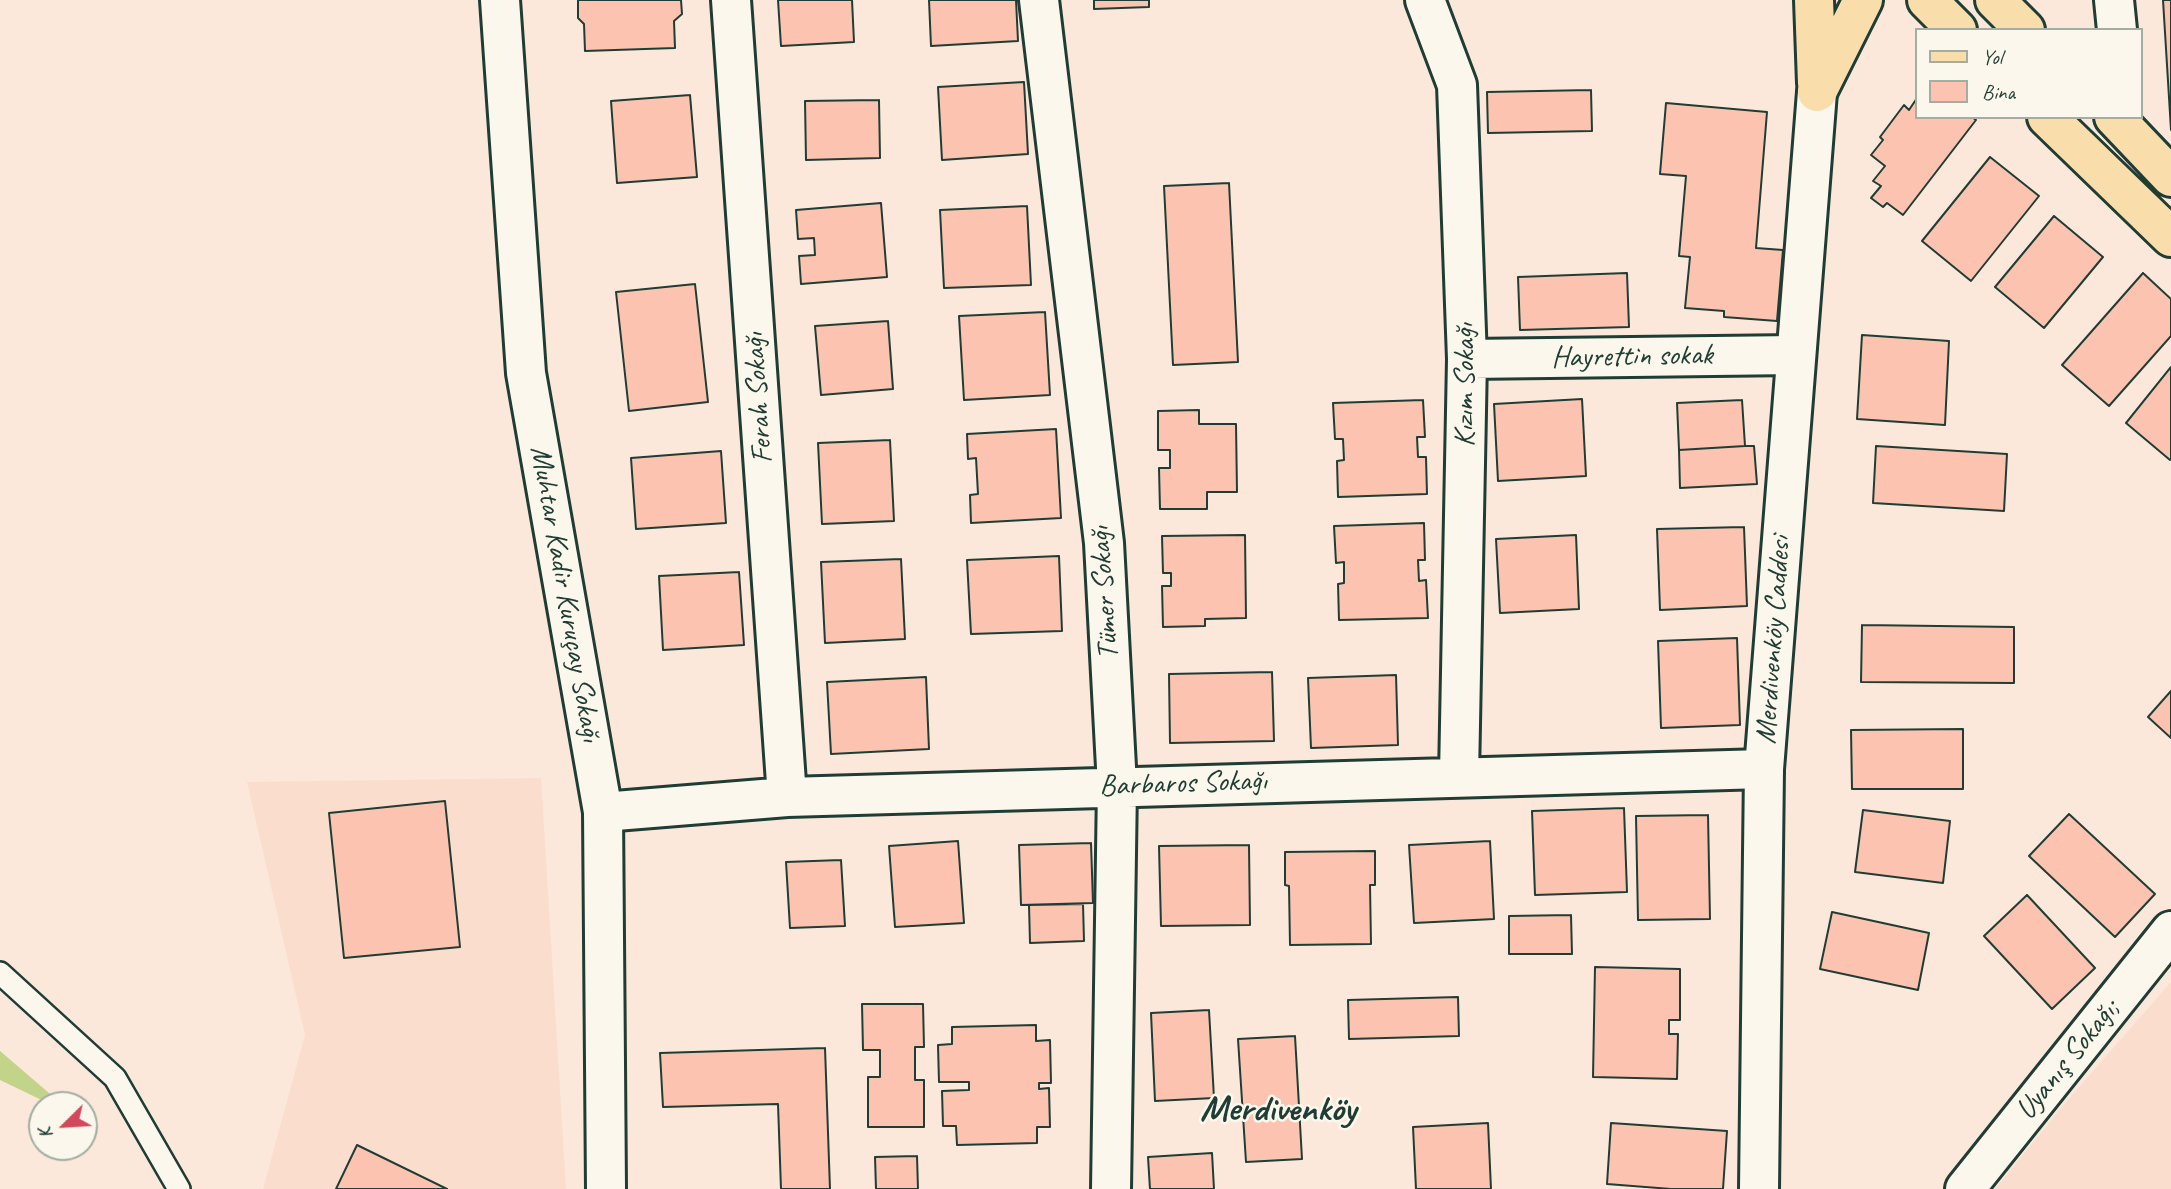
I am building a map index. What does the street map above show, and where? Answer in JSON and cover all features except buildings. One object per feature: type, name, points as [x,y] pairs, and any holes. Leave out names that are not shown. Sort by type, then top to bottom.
[{"type":"main road","points":[[1814,0],[1817,92]]},
{"type":"main road","points":[[1817,92],[1863,0]]},
{"type":"main road","points":[[1927,0],[1954,28]]},
{"type":"main road","points":[[1995,0],[2023,28]]},
{"type":"main road","points":[[2049,119],[2171,237]]},
{"type":"main road","points":[[2121,121],[2171,177]]},
{"type":"street","name":"Muhtar Kadir Kuruçay Sokağı","points":[[500,0],[526,373],[603,812],[606,1189]]},
{"type":"street","name":"Ferah Sokağı","points":[[731,0],[787,797]]},
{"type":"street","name":"Tümer Sokağı","points":[[1039,0],[1104,543],[1117,786],[1111,1189]]},
{"type":"street","name":"Kızım Sokağı","points":[[1425,0],[1457,85],[1467,359],[1459,776]]},
{"type":"street","points":[[2114,0],[2117,28]]},
{"type":"street","name":"Merdivenköy Caddesi","points":[[1759,1189],[1763,769],[1817,92]]},
{"type":"street","name":"Hayrettin sokak","points":[[1467,359],[1796,355]]},
{"type":"street","name":"Barbaros Sokağı","points":[[603,812],[787,797],[1763,769]]},
{"type":"street","name":"Uyanış Sokağı;","points":[[1965,1189],[2171,930]]},
{"type":"lane","points":[[0,973],[115,1078],[179,1189]]},
{"type":"shaded area","points":[[541,778],[566,1189],[263,1189],[305,1035],[247,782]]},
{"type":"shaded area","points":[[2171,982],[2171,1189],[1995,1189],[2066,1102]]},
{"type":"green space","points":[[0,1051],[47,1091],[28,1091],[28,1093],[0,1080]]},
{"type":"district","name":"Merdivenköy","points":[[1278,1110]]}]
